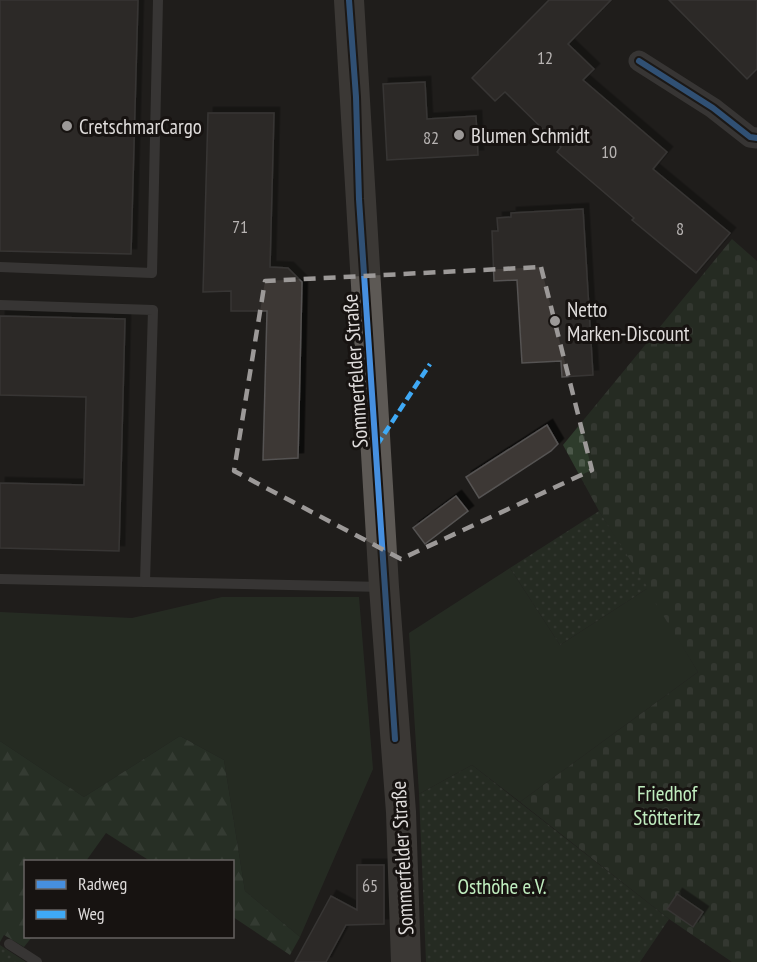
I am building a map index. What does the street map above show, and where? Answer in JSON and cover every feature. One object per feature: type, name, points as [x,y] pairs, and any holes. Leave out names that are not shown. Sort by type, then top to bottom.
[{"type":"main road","name":"Sommerfelder Straße","points":[[349,0],[384,587],[401,812],[406,962]]},
{"type":"street","points":[[639,61],[713,108],[750,137],[757,138]]},
{"type":"lane","points":[[0,267],[152,273],[158,0]]},
{"type":"lane","points":[[0,305],[153,310],[145,582]]},
{"type":"lane","points":[[0,579],[384,587]]},
{"type":"lane","points":[[9,944],[38,962]]},
{"type":"highlighted area","points":[[541,267],[592,470],[401,559],[234,471],[265,281]]},
{"type":"green space","name":"Friedhof Stötteritz","points":[[732,239],[757,261],[757,962],[732,962],[669,919],[520,802],[698,672],[599,511],[563,445]]},
{"type":"green space","points":[[599,511],[648,588],[560,645],[510,568]]},
{"type":"green space","points":[[510,568],[560,645],[648,588],[698,672],[520,802],[472,765],[419,794],[409,633]]},
{"type":"green space","points":[[222,597],[359,597],[373,769],[300,937],[245,891],[224,760],[180,736],[84,797],[0,741],[0,612],[132,618]]},
{"type":"green space","points":[[180,736],[224,760],[245,891],[300,937],[290,955],[234,918],[234,860],[148,860],[106,833],[87,860],[24,860],[24,938],[31,938],[24,947],[4,935],[0,942],[0,741],[84,797]]},
{"type":"green space","name":"Osthöhe e.V.","points":[[472,765],[669,919],[640,962],[426,962],[419,794]]},
{"type":"green space","points":[[0,945],[26,962],[0,962]]},
{"type":"building","name":"CretschmarCargo","points":[[0,0],[138,0],[131,254],[0,251]]},
{"type":"building","points":[[549,0],[611,0],[568,44],[594,69],[583,80],[667,152],[653,169],[730,233],[696,273],[632,220],[634,218],[557,152],[561,147],[505,92],[495,101],[472,78]]},
{"type":"building","points":[[669,0],[757,0],[757,69],[747,79]]},
{"type":"building","points":[[425,82],[427,119],[476,116],[478,155],[387,160],[383,84]]},
{"type":"building","points":[[208,113],[274,113],[270,267],[288,268],[302,282],[298,458],[263,460],[267,311],[231,311],[231,291],[203,292]]},
{"type":"building","name":"Netto Marken-Discount","points":[[583,209],[593,375],[562,377],[561,361],[522,363],[517,280],[494,281],[492,231],[498,231],[497,218],[511,217],[511,213]]},
{"type":"building","points":[[0,316],[125,319],[119,551],[0,548],[0,483],[84,485],[86,397],[0,395]]},
{"type":"building","points":[[547,425],[558,444],[551,451],[479,498],[466,477]]},
{"type":"building","points":[[456,496],[468,511],[425,544],[413,528]]},
{"type":"building","points":[[357,865],[384,865],[384,924],[346,925],[326,962],[295,962],[331,896],[357,910]]},
{"type":"building","points":[[677,894],[703,912],[693,927],[667,909]]},
{"type":"marked path","points":[[377,445],[430,364]]},
{"type":"cycle path","points":[[349,0],[356,97],[359,199],[395,739]]},
{"type":"cycle path","points":[[639,61],[713,108],[750,137],[757,138]]},
{"type":"place","name":"CretschmarCargo","points":[[67,126]]},
{"type":"place","name":"Blumen Schmidt","points":[[459,135]]},
{"type":"place","name":"Netto Marken-Discount","points":[[555,321]]}]
